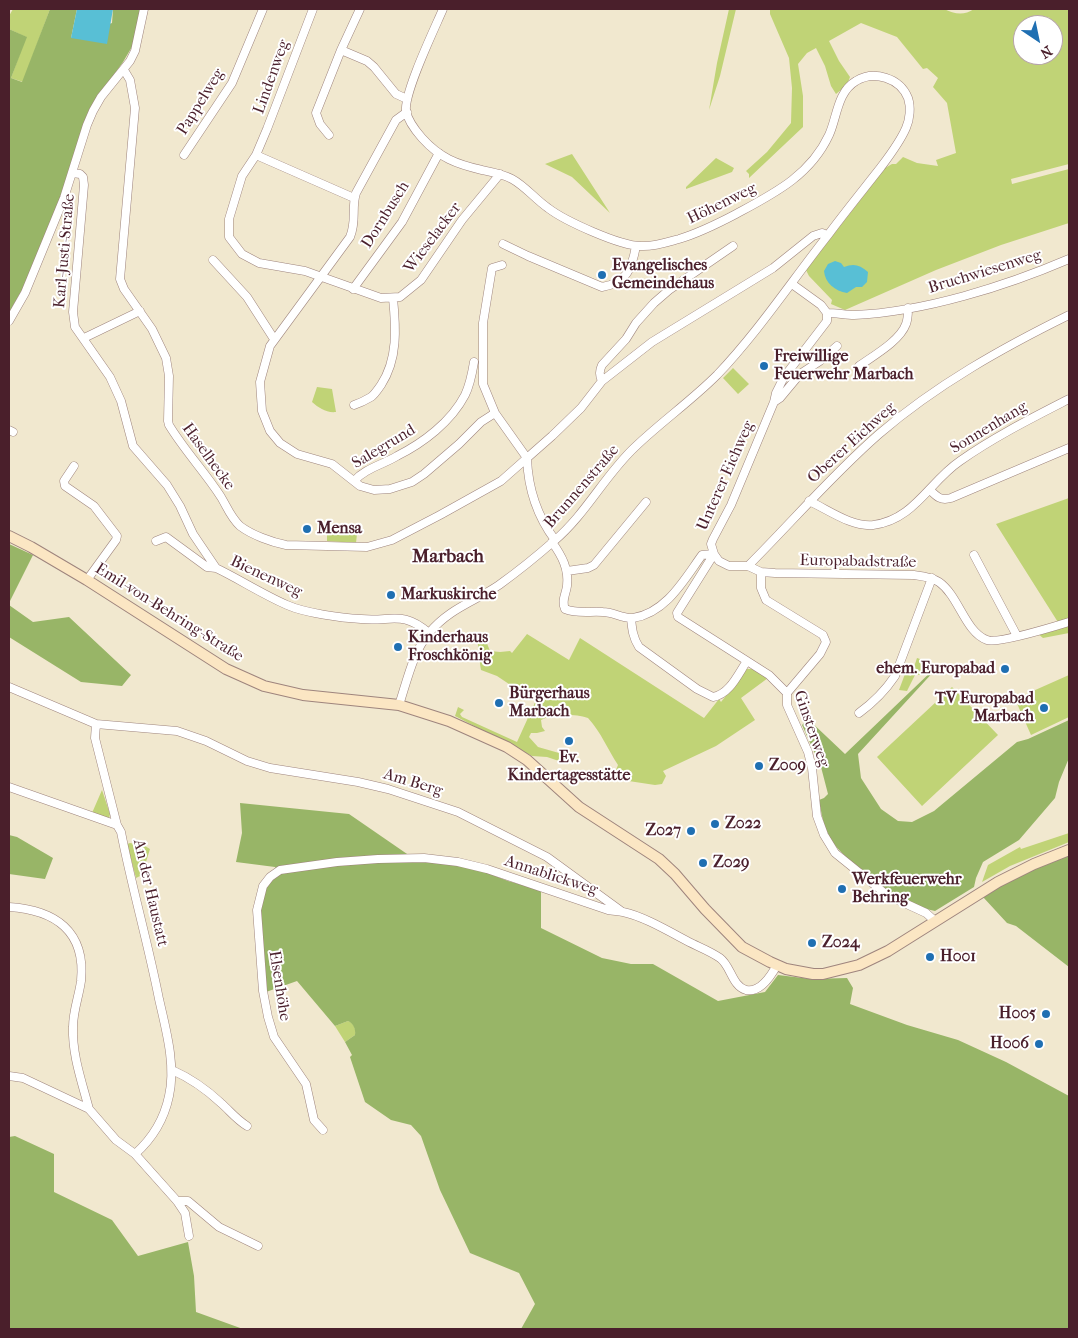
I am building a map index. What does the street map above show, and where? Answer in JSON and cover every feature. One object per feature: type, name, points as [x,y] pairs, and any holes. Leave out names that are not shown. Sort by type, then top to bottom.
[{"type":"main road","name":"Emil-von-Behring-Straße","points":[[9,536],[87,580],[226,669],[264,686],[303,695],[399,704],[449,721],[515,751],[579,807],[659,859],[742,947],[777,966],[814,974],[842,970],[874,959],[998,882],[1034,864],[1069,850]]},
{"type":"street","points":[[9,320],[25,293],[64,198],[93,111],[101,97],[124,70],[135,51],[144,9]]},
{"type":"street","name":"Pappelweg","points":[[184,155],[232,83],[263,9]]},
{"type":"street","name":"Lindenweg","points":[[256,155],[313,9]]},
{"type":"street","points":[[329,135],[320,124],[316,113],[341,50],[360,9]]},
{"type":"street","points":[[443,9],[407,98],[407,112],[396,120],[354,198],[355,224],[350,237],[274,338],[260,382],[262,411],[270,431],[280,443],[297,454],[332,464],[354,481],[367,488],[382,490],[412,482],[424,474],[481,422],[495,413]]},
{"type":"street","points":[[341,50],[367,61],[396,94],[407,98]]},
{"type":"street","name":"Haselhecke","points":[[124,70],[130,80],[135,108],[120,280],[163,350],[168,366],[169,425],[221,497],[236,522],[250,532],[278,543],[351,548],[367,547],[392,540],[501,481],[581,408],[602,381]]},
{"type":"street","name":"Höhenweg","points":[[407,112],[416,130],[439,153],[454,163],[500,174],[516,182],[560,216],[596,233],[636,246],[647,246],[701,232],[786,186],[804,171],[820,150],[828,136],[847,88],[856,80],[866,76],[876,75],[887,78],[898,85],[907,96],[910,112],[906,129],[888,158],[827,235],[792,284]]},
{"type":"street","name":"Dornbusch","points":[[353,289],[402,222],[439,153]]},
{"type":"street","points":[[354,198],[256,155],[242,176],[228,226],[229,237],[242,254],[253,261],[305,271],[381,298],[393,298],[395,344],[392,362],[385,378],[373,396],[354,405]]},
{"type":"street","name":"Karl-Justi-Straße","points":[[73,173],[80,174],[83,177],[73,312],[75,327],[110,377],[121,401],[133,446],[167,485],[180,506],[193,534],[216,568]]},
{"type":"street","name":"Wieselacker","points":[[393,298],[400,297],[421,280],[462,220],[500,174]]},
{"type":"street","points":[[733,246],[669,290],[654,303],[636,322],[626,339],[602,365],[599,375],[602,381],[652,342],[773,268],[813,236],[822,233],[827,235]]},
{"type":"street","points":[[503,244],[602,287],[614,284],[627,274],[632,266],[636,246]]},
{"type":"street","name":"Bruchwiesenweg","points":[[828,313],[854,315],[908,308],[970,294],[1069,259]]},
{"type":"street","points":[[213,260],[247,297],[274,338]]},
{"type":"street","points":[[502,265],[492,268],[483,323],[484,384],[495,413],[527,458],[528,479],[535,503],[567,571],[567,586],[563,603],[565,609],[574,612],[604,612],[632,618],[659,608],[677,590],[702,555],[714,554]]},
{"type":"street","points":[[792,284],[821,305],[828,313]]},
{"type":"street","name":"Brunnenstraße","points":[[399,704],[418,652],[429,633],[456,609],[501,583],[554,541],[573,522],[634,448],[701,391],[719,373],[792,284]]},
{"type":"street","points":[[859,366],[902,332],[907,323],[908,308]]},
{"type":"street","points":[[84,338],[140,311]]},
{"type":"street","name":"Unterer Eichweg","points":[[748,566],[729,566],[719,561],[714,554],[713,539],[731,505],[774,402],[779,385],[827,321],[828,313]]},
{"type":"street","name":"Oberer Eichweg","points":[[748,566],[809,501],[881,433],[937,390],[997,352],[1069,315]]},
{"type":"street","name":"Unterer Eichweg","points":[[774,402],[780,398],[800,374],[820,361],[837,346]]},
{"type":"street","name":"Salegrund","points":[[354,481],[360,474],[411,448],[442,425],[464,397],[471,379],[474,362]]},
{"type":"street","name":"Sonnenhang","points":[[809,501],[850,522],[871,525],[888,522],[900,517],[916,505],[947,470],[961,460],[1069,399]]},
{"type":"street","points":[[930,490],[942,499],[951,498],[1069,448]]},
{"type":"street","points":[[74,466],[64,481],[65,486],[94,506],[117,536],[87,580]]},
{"type":"street","points":[[567,571],[588,568],[594,565],[646,502]]},
{"type":"street","name":"Bienenweg","points":[[156,541],[166,537],[206,567],[216,568],[288,606],[352,619],[404,618],[420,625],[429,633]]},
{"type":"street","name":"Ginsterweg","points":[[714,554],[677,614],[678,617],[769,675],[787,693],[787,705],[812,768],[817,816],[824,835],[835,853],[887,895],[926,913],[935,921]]},
{"type":"street","points":[[974,555],[1017,636]]},
{"type":"street","name":"Europabadstraße","points":[[748,566],[761,572],[801,575],[914,575],[932,578],[939,581],[954,598],[965,618],[978,635],[989,641],[1017,636],[1069,622]]},
{"type":"street","points":[[761,572],[761,588],[766,600],[823,635],[826,642],[820,654],[787,693]]},
{"type":"street","points":[[859,713],[886,690],[895,676],[932,578]]},
{"type":"street","points":[[632,618],[632,630],[639,647],[697,689],[714,697],[721,696],[730,687],[747,661]]},
{"type":"street","points":[[9,687],[96,724]]},
{"type":"street","name":"Am Berg","points":[[96,724],[177,731],[206,741],[247,761],[270,768],[388,789],[458,812],[547,857],[621,911]]},
{"type":"street","name":"An der Haustatt","points":[[96,724],[95,738],[117,825],[121,832],[152,963],[172,1070],[169,1097],[162,1118],[148,1142],[135,1154]]},
{"type":"street","points":[[9,787],[117,825]]},
{"type":"street","name":"Annablickweg","points":[[280,870],[337,862],[378,859],[424,858],[458,862],[487,869],[608,910],[621,911],[665,929],[720,958],[729,968],[737,984],[746,990],[760,986],[777,966]]},
{"type":"street","name":"Elsenhöhe","points":[[280,870],[270,877],[263,886],[257,910],[262,991],[274,1037],[306,1084],[314,1120],[323,1130]]},
{"type":"street","points":[[9,907],[29,909],[52,917],[68,930],[76,943],[80,959],[81,979],[74,1014],[73,1033],[80,1075],[89,1109]]},
{"type":"street","points":[[172,1070],[187,1077],[209,1093],[236,1119],[247,1126]]},
{"type":"street","points":[[9,1076],[23,1078],[89,1109],[116,1140],[135,1154],[177,1201],[185,1212],[190,1236]]},
{"type":"street","points":[[177,1201],[188,1201],[219,1227],[258,1246]]},
{"type":"green space","points":[[13,9],[50,9],[23,82],[11,78],[26,37],[9,29],[9,16]]},
{"type":"green space","points":[[50,9],[77,9],[71,38],[112,23],[113,9],[140,9],[133,45],[99,96],[84,123],[62,197],[23,288],[9,313],[9,29],[27,37],[11,78],[22,82]]},
{"type":"green space","points":[[729,9],[736,9],[720,76],[709,110],[717,63]]},
{"type":"green space","points":[[770,9],[944,9],[959,14],[974,9],[1069,9],[1069,164],[1011,179],[1012,184],[1069,169],[1069,223],[1001,245],[936,270],[845,310],[831,304],[832,300],[809,276],[806,270],[885,168],[896,164],[903,157],[917,163],[938,166],[936,160],[956,153],[947,103],[933,87],[938,78],[927,68],[923,69],[897,37],[861,23],[829,41],[850,77],[847,85],[836,94],[816,48],[807,53],[798,64],[803,96],[803,127],[749,178],[749,174],[746,171],[767,152],[791,123],[792,88],[789,58],[770,14]]},
{"type":"green space","points":[[572,154],[610,213],[572,177],[545,164]]},
{"type":"green space","points":[[716,158],[734,168],[732,172],[686,189],[686,187]]},
{"type":"green space","points":[[733,368],[749,384],[738,394],[723,378]]},
{"type":"green space","points":[[317,387],[332,389],[336,412],[323,410],[312,402]]},
{"type":"green space","points":[[1069,498],[1069,633],[1043,638],[1038,634],[1061,627],[996,524]]},
{"type":"green space","points":[[327,532],[357,534],[356,543],[327,541]]},
{"type":"green space","points":[[9,544],[33,555],[9,603]]},
{"type":"green space","points":[[9,605],[33,622],[69,617],[131,675],[122,686],[81,682],[9,637]]},
{"type":"green space","points":[[527,634],[569,660],[580,638],[704,718],[719,699],[721,702],[747,669],[752,669],[768,678],[741,698],[755,720],[716,746],[663,771],[666,776],[662,784],[655,785],[601,779],[597,772],[608,768],[616,770],[618,765],[601,735],[588,718],[571,715],[552,716],[541,720],[545,731],[531,733],[529,737],[538,747],[559,753],[569,759],[570,762],[565,763],[547,757],[532,756],[455,716],[458,707],[464,710],[460,714],[462,717],[517,742],[537,698],[534,693],[528,691],[519,692],[497,676],[481,670],[477,641],[486,641],[490,651],[510,651],[512,653]]},
{"type":"green space","points":[[917,658],[926,661],[929,673],[927,675],[915,675],[907,691],[899,690],[905,674],[911,676]]},
{"type":"green space","points":[[935,668],[858,754],[861,778],[881,809],[898,821],[912,822],[934,811],[1017,742],[1028,739],[1069,720],[1069,758],[1059,782],[1055,798],[1019,840],[983,862],[974,887],[935,911],[917,906],[888,893],[855,865],[831,841],[822,817],[819,800],[828,794],[821,767],[802,725],[808,719],[845,754]]},
{"type":"green space","name":"TV Europabad Marbach","points":[[1069,675],[1069,717],[1031,735],[1015,699]]},
{"type":"green space","points":[[952,687],[998,735],[922,806],[877,757]]},
{"type":"green space","points":[[102,790],[110,814],[109,819],[92,813]]},
{"type":"green space","points":[[240,803],[349,814],[410,856],[425,861],[458,865],[485,872],[508,881],[541,890],[541,928],[602,958],[631,964],[653,964],[718,1001],[765,992],[778,975],[811,979],[847,978],[853,988],[850,1004],[907,1025],[958,1040],[1006,1062],[1069,1096],[1069,1329],[521,1329],[535,1304],[519,1273],[470,1253],[440,1190],[421,1136],[411,1125],[391,1120],[365,1102],[350,1057],[352,1055],[345,1042],[355,1035],[353,1025],[348,1021],[335,1026],[297,981],[266,992],[259,910],[265,886],[279,873],[275,867],[236,862],[242,833]]},
{"type":"green space","points":[[1069,833],[1069,842],[1010,866],[982,882],[988,865],[1020,847],[1021,849]]},
{"type":"green space","points":[[9,835],[17,837],[53,858],[45,879],[9,874]]},
{"type":"green space","points":[[130,843],[150,849],[142,875],[136,878],[127,844]]},
{"type":"green space","points":[[1069,852],[1069,967],[1016,926],[1007,923],[983,897],[997,887]]},
{"type":"green space","points":[[348,1021],[354,1026],[355,1035],[345,1042],[335,1026]]},
{"type":"green space","points":[[15,1136],[54,1154],[54,1192],[112,1220],[138,1256],[188,1242],[194,1276],[196,1312],[243,1329],[9,1329],[9,1137]]},
{"type":"water","points":[[77,9],[113,9],[107,44],[71,38]]},
{"type":"water","points":[[835,261],[841,263],[844,267],[857,265],[862,268],[868,272],[867,282],[862,287],[856,287],[847,293],[838,290],[826,279],[824,271],[828,264]]},
{"type":"place","name":"Evangelisches Gemeindehaus","points":[[602,275]]},
{"type":"place","name":"Freiwillige Feuerwehr Marbach","points":[[764,366]]},
{"type":"place","name":"Mensa","points":[[307,529]]},
{"type":"place","name":"Markuskirche","points":[[391,595]]},
{"type":"place","name":"Kinderhaus Froschkönig","points":[[398,647]]},
{"type":"place","name":"ehem. Europabad","points":[[1005,669]]},
{"type":"place","name":"Bürgerhaus Marbach","points":[[499,703]]},
{"type":"place","name":"TV Europabad Marbach","points":[[1044,708]]},
{"type":"place","name":"Ev. Kindertagesstätte","points":[[569,741]]},
{"type":"place","name":"Z009","points":[[759,766]]},
{"type":"place","name":"Z022","points":[[715,824]]},
{"type":"place","name":"Z027","points":[[691,831]]},
{"type":"place","name":"Z029","points":[[703,863]]},
{"type":"place","name":"Werkfeuerwehr Behring","points":[[842,889]]},
{"type":"place","name":"Z024","points":[[812,943]]},
{"type":"place","name":"H001","points":[[930,957]]},
{"type":"place","name":"H005","points":[[1046,1014]]},
{"type":"place","name":"H006","points":[[1039,1044]]},
{"type":"district","name":"Marbach","points":[[448,557]]}]
